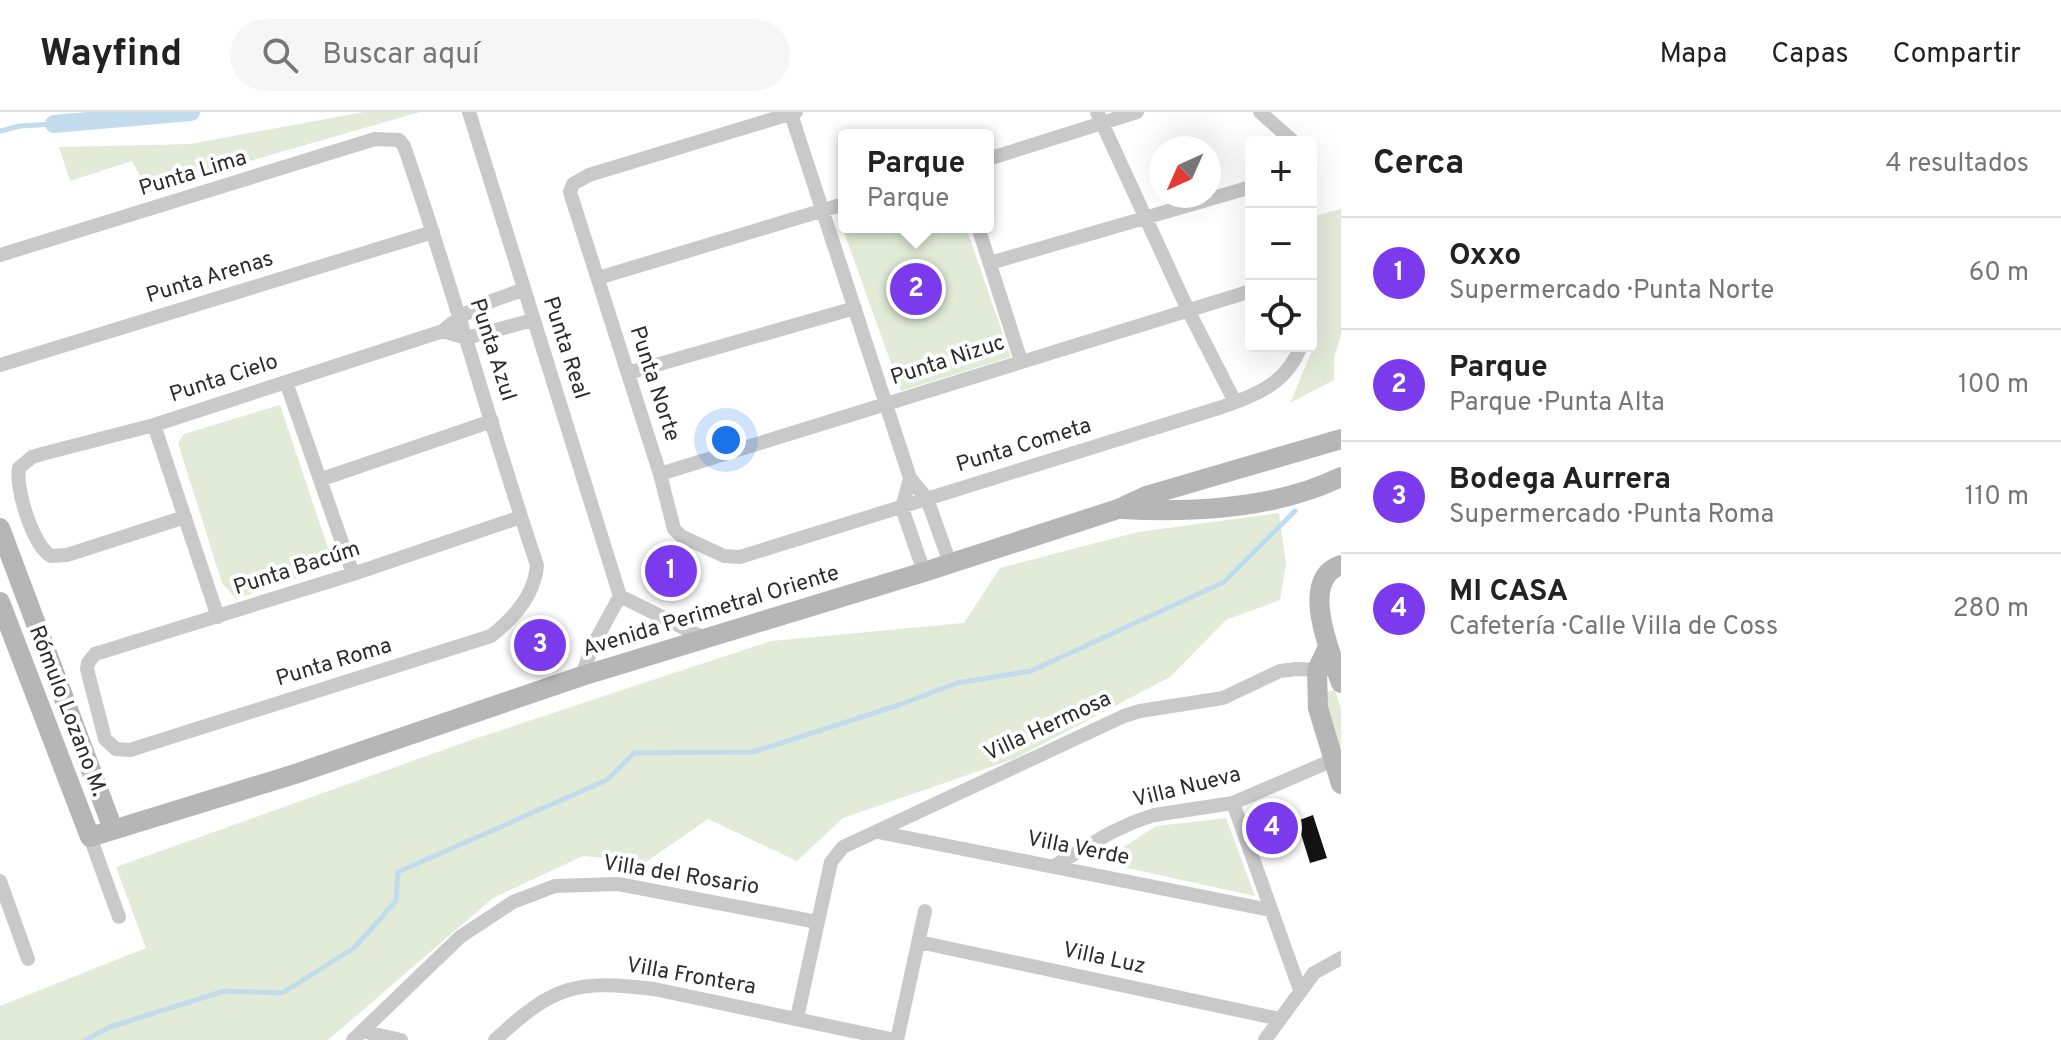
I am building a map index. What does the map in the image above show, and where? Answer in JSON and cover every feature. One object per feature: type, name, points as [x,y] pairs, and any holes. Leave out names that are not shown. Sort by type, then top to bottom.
[{"type":"street","name":"Punta Real","points":[[469,112],[620,596]]},
{"type":"street","points":[[994,157],[1099,117],[1137,112]]},
{"type":"street","points":[[1260,112],[1287,136]]},
{"type":"street","points":[[793,113],[910,478],[927,499],[950,563]]},
{"type":"street","name":"Punta Norte","points":[[740,557],[724,556],[681,536],[674,529],[660,474],[570,192],[573,184],[589,175],[793,113]]},
{"type":"street","points":[[1099,117],[1188,310],[1235,402]]},
{"type":"street","name":"Punta Lima","points":[[0,255],[375,139],[399,140]]},
{"type":"street","name":"Punta Azul","points":[[399,140],[404,146],[433,232],[537,565],[537,576]]},
{"type":"street","points":[[990,263],[1245,189]]},
{"type":"street","points":[[598,278],[838,206]]},
{"type":"street","name":"Punta Arenas","points":[[0,365],[433,232]]},
{"type":"street","points":[[980,233],[1021,361]]},
{"type":"street","name":"Punta Cielo","points":[[185,517],[67,555],[51,556],[38,544],[20,491],[19,468],[32,457],[154,425],[443,331],[481,304],[523,290]]},
{"type":"street","name":"Punta Nizuc","points":[[660,474],[1245,293]]},
{"type":"street","points":[[628,373],[855,308]]},
{"type":"street","points":[[443,331],[466,338],[533,320]]},
{"type":"street","name":"Punta Cometa","points":[[740,557],[1265,391],[1278,381],[1298,352]]},
{"type":"street","points":[[286,382],[353,574]]},
{"type":"street","points":[[322,479],[492,421]]},
{"type":"street","points":[[154,425],[218,617]]},
{"type":"street","name":"Avenida Perimetral Oriente","points":[[90,837],[295,774],[582,676],[924,572],[1118,509],[1146,496],[1341,439]]},
{"type":"street","points":[[1235,471],[1245,490],[1259,494],[1341,474]]},
{"type":"street","name":"Avenida Perimetral Oriente","points":[[1118,509],[1173,510],[1246,505],[1324,485],[1341,474]]},
{"type":"street","points":[[910,478],[902,508],[924,572]]},
{"type":"street","name":"Punta Bacúm","points":[[88,663],[103,650],[218,617],[521,517]]},
{"type":"street","points":[[0,528],[113,829]]},
{"type":"street","points":[[1341,565],[1326,573],[1319,589],[1320,613],[1332,675],[1318,708],[1341,784]]},
{"type":"street","name":"Punta Roma","points":[[88,663],[88,678],[105,739],[116,749],[130,750],[491,636],[514,616],[537,576]]},
{"type":"street","points":[[582,676],[591,649],[620,596],[706,639]]},
{"type":"street","name":"Rómulo Lozano M.","points":[[0,602],[90,837]]},
{"type":"street","name":"Villa Hermosa","points":[[817,922],[831,862],[843,847],[1115,719],[1140,711],[1223,698],[1280,671],[1297,669],[1332,675]]},
{"type":"street","name":"Villa Nueva","points":[[1054,866],[1110,833],[1154,815],[1233,803],[1333,760]]},
{"type":"street","points":[[1233,803],[1300,990]]},
{"type":"street","name":"Villa Verde","points":[[878,832],[1270,910]]},
{"type":"street","points":[[90,837],[119,917]]},
{"type":"street","points":[[0,881],[28,959]]},
{"type":"street","name":"Villa del Rosario","points":[[357,1036],[460,937],[513,902],[555,886],[618,884],[817,922]]},
{"type":"street","points":[[896,1040],[925,911]]},
{"type":"street","points":[[797,1018],[817,922]]},
{"type":"street","name":"Villa Luz","points":[[919,942],[1280,1019]]},
{"type":"street","points":[[1265,1040],[1314,973],[1341,958]]},
{"type":"street","name":"Villa Frontera","points":[[495,1040],[530,1008],[563,991],[589,985],[654,989],[896,1040]]},
{"type":"street","points":[[357,1036],[401,1040]]},
{"type":"green space","points":[[364,112],[420,112],[149,193],[132,161],[70,181],[59,147],[190,144]]},
{"type":"green space","points":[[1341,209],[1341,335],[1334,358],[1334,380],[1290,403],[1311,352],[1317,352],[1317,215]]},
{"type":"green space","points":[[844,233],[968,233],[1011,357],[901,391]]},
{"type":"green space","points":[[280,405],[334,566],[236,599],[222,583],[178,443],[184,434]]},
{"type":"green space","points":[[1279,513],[1286,564],[1280,600],[1226,620],[1170,677],[1014,759],[843,818],[797,861],[708,819],[646,862],[583,856],[493,898],[328,1040],[0,1040],[0,1006],[146,948],[116,867],[471,740],[771,641],[964,623],[1000,568],[1138,532]]},
{"type":"green space","points":[[1335,690],[1341,709],[1341,747],[1323,693]]},
{"type":"green space","points":[[1226,818],[1255,896],[1127,868],[1110,856],[1156,826]]},
{"type":"building","points":[[666,554],[695,566],[683,588],[651,577],[646,563]]},
{"type":"building","points":[[1313,815],[1327,858],[1310,863],[1297,821]]},
{"type":"waterway","points":[[54,124],[191,112]]},
{"type":"waterway","points":[[0,131],[54,124]]},
{"type":"waterway","points":[[86,1040],[110,1027],[224,991],[282,993],[354,948],[396,901],[398,872],[607,780],[634,753],[753,752],[957,683],[1031,671],[1224,582],[1295,511]]},
{"type":"place","name":"Parque","points":[[916,289]]},
{"type":"place","name":"Oxxo","points":[[671,571]]},
{"type":"place","name":"Bodega Aurrera","points":[[540,645]]},
{"type":"place","name":"MI CASA","points":[[1272,828]]}]
